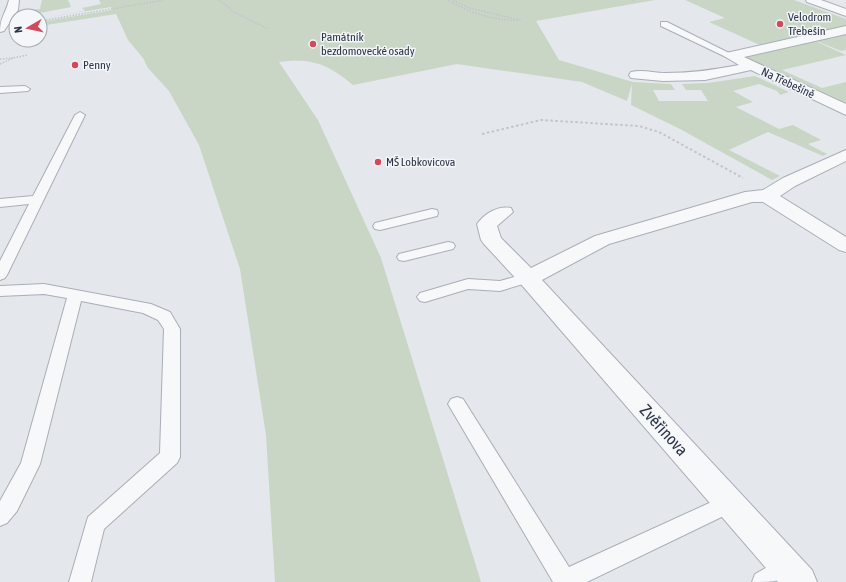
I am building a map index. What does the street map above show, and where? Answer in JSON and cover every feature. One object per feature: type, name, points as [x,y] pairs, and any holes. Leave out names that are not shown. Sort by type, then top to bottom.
[{"type":"street","points":[[0,28],[12,10],[14,0]]},
{"type":"street","points":[[811,0],[846,13]]},
{"type":"street","points":[[731,56],[846,30]]},
{"type":"street","name":"Na Třebešíně","points":[[731,56],[846,110]]},
{"type":"street","points":[[636,75],[663,77],[705,76],[752,66]]},
{"type":"street","points":[[528,278],[602,240],[750,196],[769,195],[789,182],[846,155]]},
{"type":"street","points":[[769,195],[846,246]]},
{"type":"street","name":"Zvěřinova","points":[[504,212],[487,224],[491,240],[528,278],[793,574]]},
{"type":"lane","points":[[664,24],[731,56]]},
{"type":"lane","points":[[0,90],[25,89]]},
{"type":"lane","points":[[0,275],[80,114]]},
{"type":"lane","points":[[0,203],[36,200]]},
{"type":"lane","points":[[380,226],[432,213]]},
{"type":"lane","points":[[404,257],[448,246]]},
{"type":"lane","points":[[425,297],[468,284],[500,286],[528,278]]},
{"type":"lane","points":[[0,291],[44,289],[146,308],[164,316],[172,329],[170,457],[95,524],[80,582]]},
{"type":"lane","points":[[0,516],[10,504],[30,464],[75,295]]},
{"type":"lane","points":[[457,404],[566,581],[729,503]]},
{"type":"lane","points":[[763,582],[793,574]]},
{"type":"path","points":[[48,20],[164,0]]},
{"type":"path","points":[[219,0],[234,12],[268,29]]},
{"type":"path","points":[[448,0],[463,9],[508,20],[520,20],[516,17],[495,15],[467,8],[453,0]]},
{"type":"path","points":[[0,59],[28,55]]},
{"type":"path","points":[[0,64],[13,58]]},
{"type":"path","points":[[0,64],[6,64]]},
{"type":"path","points":[[482,134],[541,120],[639,126],[659,132],[769,195]]},
{"type":"green space","points":[[42,0],[68,0],[71,7],[48,11],[48,8],[40,8]]},
{"type":"green space","points":[[99,0],[655,0],[536,21],[559,60],[633,82],[671,84],[675,90],[653,90],[659,101],[708,101],[701,90],[686,90],[682,84],[708,83],[755,76],[789,92],[780,95],[777,91],[759,84],[733,91],[753,102],[736,107],[779,129],[793,125],[821,140],[808,144],[827,154],[823,156],[768,132],[729,150],[780,176],[772,180],[680,129],[631,105],[632,84],[627,101],[582,82],[457,64],[353,85],[327,67],[319,64],[301,61],[279,62],[318,120],[381,258],[481,582],[275,582],[266,435],[240,269],[199,145],[169,91],[148,68],[143,58],[128,40],[116,14],[48,25],[48,21],[112,10],[111,7],[48,18],[85,11],[82,8],[101,4]]},
{"type":"green space","name":"Velodrom Třebešín","points":[[685,0],[794,0],[846,19],[846,26],[762,46],[709,22],[725,18]]},
{"type":"green space","points":[[846,32],[846,50],[841,51],[814,40]]},
{"type":"green space","points":[[813,40],[846,55],[782,70],[822,88],[846,82],[846,104],[745,57]]},
{"type":"place","name":"Velodrom Třebešín","points":[[780,24]]},
{"type":"place","name":"Památník bezdomovecké osady","points":[[313,44]]},
{"type":"place","name":"Penny","points":[[75,65]]},
{"type":"place","name":"MŠ Lobkovicova","points":[[378,162]]}]
